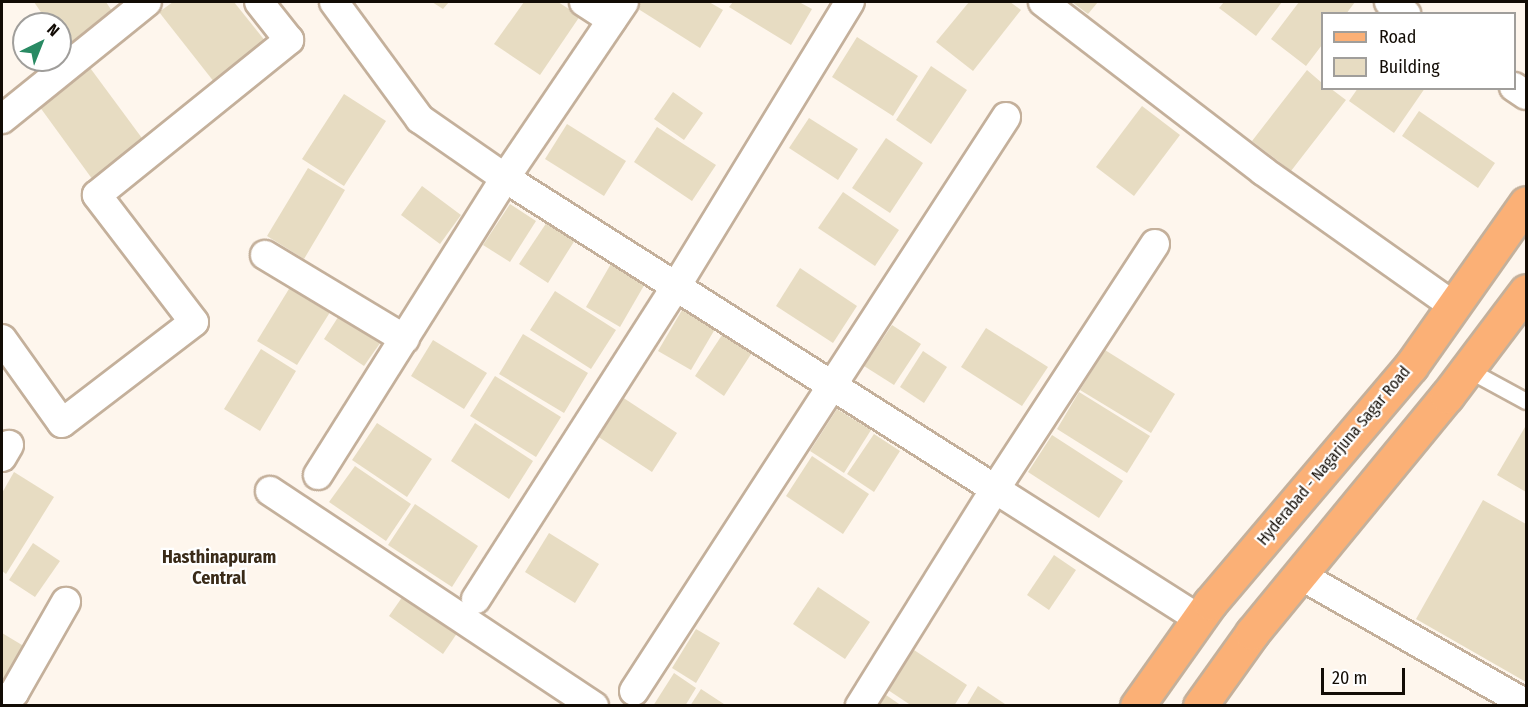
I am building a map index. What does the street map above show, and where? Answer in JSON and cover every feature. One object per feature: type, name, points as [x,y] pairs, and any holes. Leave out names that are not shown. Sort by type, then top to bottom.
[{"type":"main road","name":"Hyderabad - Nagarjuna Sagar Road","points":[[1137,705],[1199,619],[1411,366],[1527,203]]},
{"type":"main road","points":[[1203,704],[1300,575],[1467,369],[1527,291]]},
{"type":"street","points":[[2,119],[147,2]]},
{"type":"street","points":[[2,339],[62,423],[194,322],[97,195],[289,40],[259,2]]},
{"type":"street","points":[[334,2],[420,119],[505,178],[677,285],[1199,619]]},
{"type":"street","points":[[318,475],[505,178],[618,10],[584,2]]},
{"type":"street","points":[[476,599],[677,285],[850,2]]},
{"type":"street","points":[[1043,2],[1263,171],[1455,307]]},
{"type":"street","points":[[1389,2],[1403,12]]},
{"type":"street","points":[[634,691],[834,386],[1006,117]]},
{"type":"street","points":[[860,705],[995,489],[1155,244]]},
{"type":"street","points":[[265,255],[405,339]]},
{"type":"street","points":[[270,492],[594,705]]},
{"type":"street","points":[[1300,575],[1527,704]]},
{"type":"street","points":[[2,702],[14,693],[66,602]]},
{"type":"lane","points":[[1467,369],[1527,401]]},
{"type":"building","points":[[34,2],[106,2],[118,20],[72,49],[72,12],[41,12]]},
{"type":"building","points":[[173,2],[234,2],[270,47],[218,87],[159,12]]},
{"type":"building","points":[[432,2],[449,2],[443,9]]},
{"type":"building","points":[[524,2],[558,2],[580,16],[540,75],[494,44]]},
{"type":"building","points":[[634,2],[709,2],[723,10],[700,48],[632,5]]},
{"type":"building","points":[[733,2],[799,2],[812,9],[791,45],[729,7]]},
{"type":"building","points":[[969,2],[1010,2],[1021,10],[973,71],[936,42]]},
{"type":"building","points":[[1072,2],[1098,2],[1088,14]]},
{"type":"building","points":[[1224,2],[1282,2],[1256,36],[1219,8]]},
{"type":"building","points":[[1299,2],[1355,2],[1348,12],[1321,12],[1321,46],[1306,66],[1271,39]]},
{"type":"building","points":[[857,37],[918,76],[893,116],[832,77]]},
{"type":"building","points":[[85,61],[150,149],[98,187],[34,99]]},
{"type":"building","points":[[931,66],[967,90],[931,144],[896,120]]},
{"type":"building","points":[[1307,70],[1321,82],[1321,90],[1333,90],[1346,100],[1291,171],[1252,141]]},
{"type":"building","points":[[1357,90],[1424,90],[1394,133],[1349,101]]},
{"type":"building","points":[[673,92],[703,113],[684,140],[654,119]]},
{"type":"building","points":[[344,94],[386,121],[344,186],[302,159]]},
{"type":"building","points":[[1142,106],[1180,135],[1134,196],[1096,167]]},
{"type":"building","points":[[1419,111],[1495,163],[1478,188],[1402,136]]},
{"type":"building","points":[[809,118],[858,149],[838,180],[789,148]]},
{"type":"building","points":[[567,124],[626,161],[604,196],[545,159]]},
{"type":"building","points":[[657,127],[716,165],[692,201],[634,162]]},
{"type":"building","points":[[886,138],[923,163],[890,213],[852,188]]},
{"type":"building","points":[[308,168],[345,190],[304,259],[267,236]]},
{"type":"building","points":[[422,186],[461,215],[440,244],[401,215]]},
{"type":"building","points":[[843,192],[899,230],[875,266],[818,228]]},
{"type":"building","points":[[510,204],[536,221],[510,262],[483,245]]},
{"type":"building","points":[[547,222],[575,240],[548,283],[519,264]]},
{"type":"building","points":[[612,262],[646,282],[620,327],[586,307]]},
{"type":"building","points":[[800,268],[857,306],[833,343],[776,306]]},
{"type":"building","points":[[292,284],[332,309],[297,365],[257,341]]},
{"type":"building","points":[[555,291],[616,330],[591,369],[530,330]]},
{"type":"building","points":[[682,310],[715,329],[691,370],[658,351]]},
{"type":"building","points":[[342,311],[383,339],[364,366],[324,339]]},
{"type":"building","points":[[892,325],[921,344],[894,385],[864,366]]},
{"type":"building","points":[[986,328],[1048,367],[1022,406],[961,367]]},
{"type":"building","points":[[724,332],[753,351],[724,396],[695,376]]},
{"type":"building","points":[[523,334],[588,373],[564,413],[499,374]]},
{"type":"building","points":[[433,340],[487,373],[464,409],[411,376]]},
{"type":"building","points":[[261,349],[296,371],[260,431],[224,409]]},
{"type":"building","points":[[1105,350],[1175,394],[1151,433],[1080,390]]},
{"type":"building","points":[[923,351],[947,367],[924,403],[900,387]]},
{"type":"building","points":[[495,376],[561,417],[536,457],[470,416]]},
{"type":"building","points":[[1079,392],[1150,436],[1127,473],[1057,429]]},
{"type":"building","points":[[619,395],[677,433],[652,472],[594,434]]},
{"type":"building","points":[[837,409],[871,430],[844,473],[810,451]]},
{"type":"building","points":[[377,423],[432,459],[407,497],[352,460]]},
{"type":"building","points":[[475,423],[533,461],[509,499],[451,461]]},
{"type":"building","points":[[1526,428],[1526,492],[1497,475]]},
{"type":"building","points":[[874,434],[900,451],[874,492],[847,474]]},
{"type":"building","points":[[1052,435],[1123,481],[1099,518],[1028,472]]},
{"type":"building","points":[[812,456],[869,494],[843,534],[786,496]]},
{"type":"building","points":[[355,466],[411,504],[386,541],[329,502]]},
{"type":"building","points":[[14,472],[54,497],[6,574],[2,571],[2,493]]},
{"type":"building","points":[[1483,500],[1526,524],[1526,682],[1416,619]]},
{"type":"building","points":[[415,504],[478,546],[452,587],[388,545]]},
{"type":"building","points":[[549,533],[599,564],[575,603],[525,572]]},
{"type":"building","points":[[33,543],[60,561],[35,597],[9,580]]},
{"type":"building","points":[[1054,555],[1076,570],[1049,610],[1027,595]]},
{"type":"building","points":[[410,586],[464,623],[443,654],[389,616]]},
{"type":"building","points":[[818,587],[870,622],[845,659],[793,624]]},
{"type":"building","points":[[696,629],[720,643],[696,683],[672,668]]},
{"type":"building","points":[[2,633],[27,648],[6,683],[2,680]]},
{"type":"building","points":[[911,648],[967,685],[954,706],[912,706],[885,688]]},
{"type":"building","points":[[674,673],[696,688],[685,706],[653,706]]},
{"type":"building","points":[[978,686],[1008,706],[966,706]]},
{"type":"building","points":[[701,689],[727,706],[690,706]]},
{"type":"building","points":[[886,695],[902,706],[879,706]]},
{"type":"district","name":"Hasthinapuram Central","points":[[219,568]]}]
